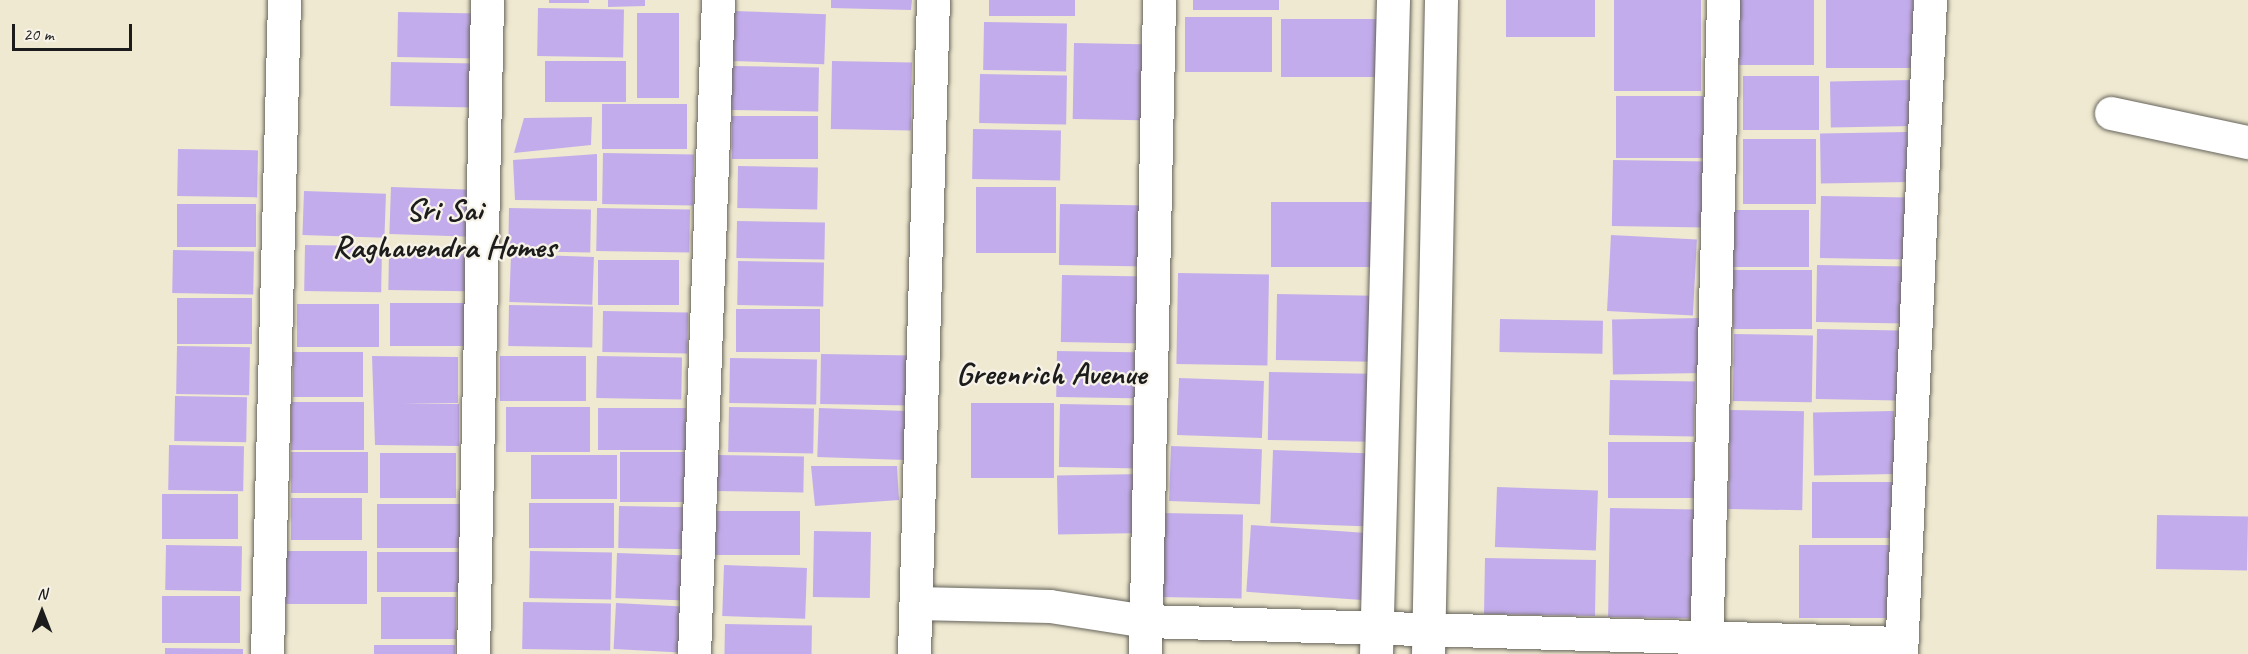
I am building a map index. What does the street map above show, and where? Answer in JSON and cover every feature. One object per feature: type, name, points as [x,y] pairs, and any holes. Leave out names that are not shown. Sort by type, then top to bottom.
[{"type":"street","points":[[267,654],[284,0]]},
{"type":"street","points":[[473,654],[487,0]]},
{"type":"street","points":[[694,654],[718,0]]},
{"type":"street","points":[[914,654],[933,0]]},
{"type":"street","points":[[1145,654],[1159,0]]},
{"type":"street","points":[[1376,640],[1393,0]]},
{"type":"street","points":[[1429,642],[1441,0]]},
{"type":"street","points":[[1706,646],[1723,0]]},
{"type":"street","points":[[916,603],[1050,606],[1146,621],[1376,640],[1901,649],[1930,0]]},
{"type":"street","points":[[2111,113],[2248,142]]},
{"type":"building","points":[[549,0],[589,0],[589,3],[549,3]]},
{"type":"building","points":[[608,0],[645,0],[645,6],[608,7]]},
{"type":"building","points":[[831,0],[912,0],[911,10],[831,8]]},
{"type":"building","points":[[989,0],[1075,0],[1075,16],[989,16]]},
{"type":"building","points":[[1193,0],[1279,0],[1279,10],[1193,10]]},
{"type":"building","points":[[1506,0],[1595,0],[1595,37],[1506,37]]},
{"type":"building","points":[[1614,0],[1701,0],[1701,91],[1614,91]]},
{"type":"building","points":[[1739,0],[1814,0],[1814,65],[1739,65]]},
{"type":"building","points":[[1826,0],[1913,0],[1913,68],[1826,68]]},
{"type":"building","points":[[538,8],[624,10],[623,57],[537,56]]},
{"type":"building","points":[[734,11],[826,14],[824,64],[732,61]]},
{"type":"building","points":[[398,12],[478,13],[477,58],[397,57]]},
{"type":"building","points":[[637,13],[679,13],[679,98],[637,98]]},
{"type":"building","points":[[1185,17],[1272,17],[1272,72],[1185,72]]},
{"type":"building","points":[[1281,19],[1381,19],[1381,77],[1281,77]]},
{"type":"building","points":[[984,22],[1067,23],[1066,71],[983,70]]},
{"type":"building","points":[[1074,43],[1155,44],[1154,120],[1073,119]]},
{"type":"building","points":[[545,61],[626,61],[626,102],[545,102]]},
{"type":"building","points":[[832,61],[912,62],[911,130],[831,129]]},
{"type":"building","points":[[391,62],[476,63],[475,107],[390,106]]},
{"type":"building","points":[[732,66],[819,68],[818,112],[731,110]]},
{"type":"building","points":[[980,74],[1067,76],[1066,125],[979,123]]},
{"type":"building","points":[[1743,76],[1819,76],[1819,130],[1743,130]]},
{"type":"building","points":[[1912,80],[1913,126],[1831,127],[1830,81]]},
{"type":"building","points":[[1616,96],[1703,96],[1703,158],[1616,158]]},
{"type":"building","points":[[602,104],[687,104],[687,149],[602,149]]},
{"type":"building","points":[[732,116],[818,116],[818,159],[732,159]]},
{"type":"building","points":[[592,117],[591,145],[514,153],[524,118]]},
{"type":"building","points":[[973,129],[1061,131],[1060,181],[972,179]]},
{"type":"building","points":[[1907,132],[1908,182],[1821,184],[1820,134]]},
{"type":"building","points":[[1743,139],[1816,139],[1816,204],[1743,204]]},
{"type":"building","points":[[178,149],[258,150],[257,197],[177,196]]},
{"type":"building","points":[[603,153],[694,155],[693,206],[602,204]]},
{"type":"building","points":[[597,154],[597,201],[515,200],[513,160]]},
{"type":"building","points":[[1613,160],[1706,162],[1705,228],[1612,226]]},
{"type":"building","points":[[738,166],[818,167],[817,209],[737,208]]},
{"type":"building","points":[[391,187],[473,190],[471,237],[389,234]]},
{"type":"building","points":[[976,187],[1056,187],[1056,253],[976,253]]},
{"type":"building","points":[[304,191],[386,194],[384,238],[302,235]]},
{"type":"building","points":[[1821,196],[1908,198],[1907,260],[1820,258]]},
{"type":"building","points":[[1271,202],[1376,202],[1376,267],[1271,267]]},
{"type":"building","points":[[177,204],[256,204],[256,247],[177,247]]},
{"type":"building","points":[[1060,204],[1148,206],[1147,267],[1059,265]]},
{"type":"building","points":[[509,208],[591,209],[590,252],[508,251]]},
{"type":"building","points":[[597,208],[690,210],[689,253],[596,251]]},
{"type":"building","points":[[1732,210],[1809,210],[1809,267],[1732,267]]},
{"type":"building","points":[[737,221],[825,223],[824,260],[736,258]]},
{"type":"building","points":[[1611,235],[1697,240],[1693,315],[1607,311]]},
{"type":"building","points":[[305,245],[382,246],[381,292],[304,291]]},
{"type":"building","points":[[173,250],[254,251],[253,294],[172,293]]},
{"type":"building","points":[[389,253],[466,254],[465,291],[388,290]]},
{"type":"building","points":[[511,254],[594,257],[592,305],[509,302]]},
{"type":"building","points":[[598,260],[679,260],[679,305],[598,305]]},
{"type":"building","points":[[738,261],[824,263],[823,306],[737,305]]},
{"type":"building","points":[[1817,265],[1907,267],[1906,324],[1816,322]]},
{"type":"building","points":[[1733,270],[1812,270],[1812,329],[1733,329]]},
{"type":"building","points":[[1178,273],[1269,275],[1267,366],[1176,364]]},
{"type":"building","points":[[1062,275],[1146,276],[1145,343],[1061,342]]},
{"type":"building","points":[[1277,294],[1373,296],[1372,362],[1276,360]]},
{"type":"building","points":[[177,298],[252,298],[252,344],[177,344]]},
{"type":"building","points":[[390,303],[469,303],[469,346],[390,346]]},
{"type":"building","points":[[297,304],[379,304],[379,347],[297,347]]},
{"type":"building","points":[[509,305],[593,306],[592,347],[508,346]]},
{"type":"building","points":[[736,309],[820,309],[820,352],[736,352]]},
{"type":"building","points":[[603,311],[688,312],[687,353],[602,352]]},
{"type":"building","points":[[1702,318],[1703,373],[1613,375],[1612,320]]},
{"type":"building","points":[[1500,319],[1603,321],[1602,354],[1499,352]]},
{"type":"building","points":[[1817,329],[1899,330],[1898,400],[1816,399]]},
{"type":"building","points":[[1734,334],[1813,335],[1812,402],[1733,401]]},
{"type":"building","points":[[177,346],[250,347],[249,395],[176,394]]},
{"type":"building","points":[[1057,351],[1147,353],[1146,399],[1056,397]]},
{"type":"building","points":[[293,352],[363,352],[363,397],[293,397]]},
{"type":"building","points":[[821,354],[911,356],[910,406],[820,404]]},
{"type":"building","points":[[372,356],[458,357],[458,403],[402,403],[459,404],[459,446],[375,445]]},
{"type":"building","points":[[500,356],[586,356],[586,401],[500,401]]},
{"type":"building","points":[[597,356],[682,357],[681,399],[596,398]]},
{"type":"building","points":[[730,358],[817,360],[816,405],[729,403]]},
{"type":"building","points":[[1269,372],[1370,374],[1369,442],[1268,440]]},
{"type":"building","points":[[1179,378],[1264,381],[1262,438],[1177,435]]},
{"type":"building","points":[[1610,380],[1695,381],[1694,436],[1609,435]]},
{"type":"building","points":[[175,396],[247,397],[246,442],[174,441]]},
{"type":"building","points":[[291,402],[364,402],[364,450],[291,450]]},
{"type":"building","points":[[971,403],[1054,403],[1054,478],[971,478]]},
{"type":"building","points":[[1060,404],[1142,405],[1141,468],[1059,467]]},
{"type":"building","points":[[506,407],[590,407],[590,452],[506,452]]},
{"type":"building","points":[[729,407],[814,408],[813,453],[728,452]]},
{"type":"building","points":[[598,408],[686,408],[686,450],[598,450]]},
{"type":"building","points":[[819,408],[914,411],[912,460],[817,457]]},
{"type":"building","points":[[1730,410],[1804,411],[1802,510],[1728,509]]},
{"type":"building","points":[[1894,411],[1895,474],[1814,475],[1813,412]]},
{"type":"building","points":[[1608,442],[1694,442],[1694,498],[1608,498]]},
{"type":"building","points":[[169,445],[244,446],[243,491],[168,490]]},
{"type":"building","points":[[1171,446],[1262,449],[1260,504],[1169,501]]},
{"type":"building","points":[[1273,450],[1373,453],[1370,526],[1270,523]]},
{"type":"building","points":[[291,452],[368,452],[368,493],[291,493]]},
{"type":"building","points":[[620,452],[693,452],[693,502],[620,502]]},
{"type":"building","points":[[380,453],[456,453],[456,498],[380,498]]},
{"type":"building","points":[[531,455],[617,455],[617,499],[531,499]]},
{"type":"building","points":[[717,455],[804,457],[803,493],[716,491]]},
{"type":"building","points":[[811,466],[897,466],[899,500],[815,506]]},
{"type":"building","points":[[1143,474],[1144,533],[1058,534],[1057,476]]},
{"type":"building","points":[[1812,482],[1899,482],[1899,538],[1812,538]]},
{"type":"building","points":[[1497,487],[1598,491],[1596,550],[1495,547]]},
{"type":"building","points":[[162,494],[238,494],[238,539],[162,539]]},
{"type":"building","points":[[291,498],[362,498],[362,540],[291,540]]},
{"type":"building","points":[[529,503],[614,503],[614,548],[529,548]]},
{"type":"building","points":[[377,504],[462,504],[462,548],[377,548]]},
{"type":"building","points":[[619,506],[689,507],[688,549],[618,548]]},
{"type":"building","points":[[1610,508],[1697,510],[1695,619],[1608,617]]},
{"type":"building","points":[[715,511],[800,511],[800,555],[715,555]]},
{"type":"building","points":[[1161,513],[1243,514],[1242,598],[1160,597]]},
{"type":"building","points":[[2157,515],[2248,517],[2247,571],[2156,569]]},
{"type":"building","points":[[1251,525],[1374,534],[1369,600],[1246,592]]},
{"type":"building","points":[[814,531],[871,532],[870,598],[813,597]]},
{"type":"building","points":[[166,545],[242,546],[241,591],[165,590]]},
{"type":"building","points":[[1799,545],[1889,545],[1889,618],[1799,618]]},
{"type":"building","points":[[286,551],[367,551],[367,604],[286,604]]},
{"type":"building","points":[[530,551],[612,552],[611,599],[529,598]]},
{"type":"building","points":[[377,552],[459,552],[459,592],[377,592]]},
{"type":"building","points":[[617,553],[688,555],[686,600],[615,598]]},
{"type":"building","points":[[1485,558],[1596,560],[1595,616],[1484,614]]},
{"type":"building","points":[[724,565],[807,568],[805,619],[722,616]]},
{"type":"building","points":[[162,596],[240,596],[240,643],[162,643]]},
{"type":"building","points":[[381,597],[456,597],[456,639],[381,639]]},
{"type":"building","points":[[523,602],[611,604],[610,651],[522,649]]},
{"type":"building","points":[[616,603],[682,606],[680,652],[614,649]]},
{"type":"building","points":[[725,624],[812,626],[811,654],[724,654]]},
{"type":"building","points":[[374,645],[455,645],[455,654],[374,654]]},
{"type":"building","points":[[165,648],[243,649],[243,654],[165,654]]},
{"type":"district","name":"Sri Sai Raghavendra Homes","points":[[444,230]]},
{"type":"district","name":"Greenrich Avenue","points":[[1051,374]]}]
